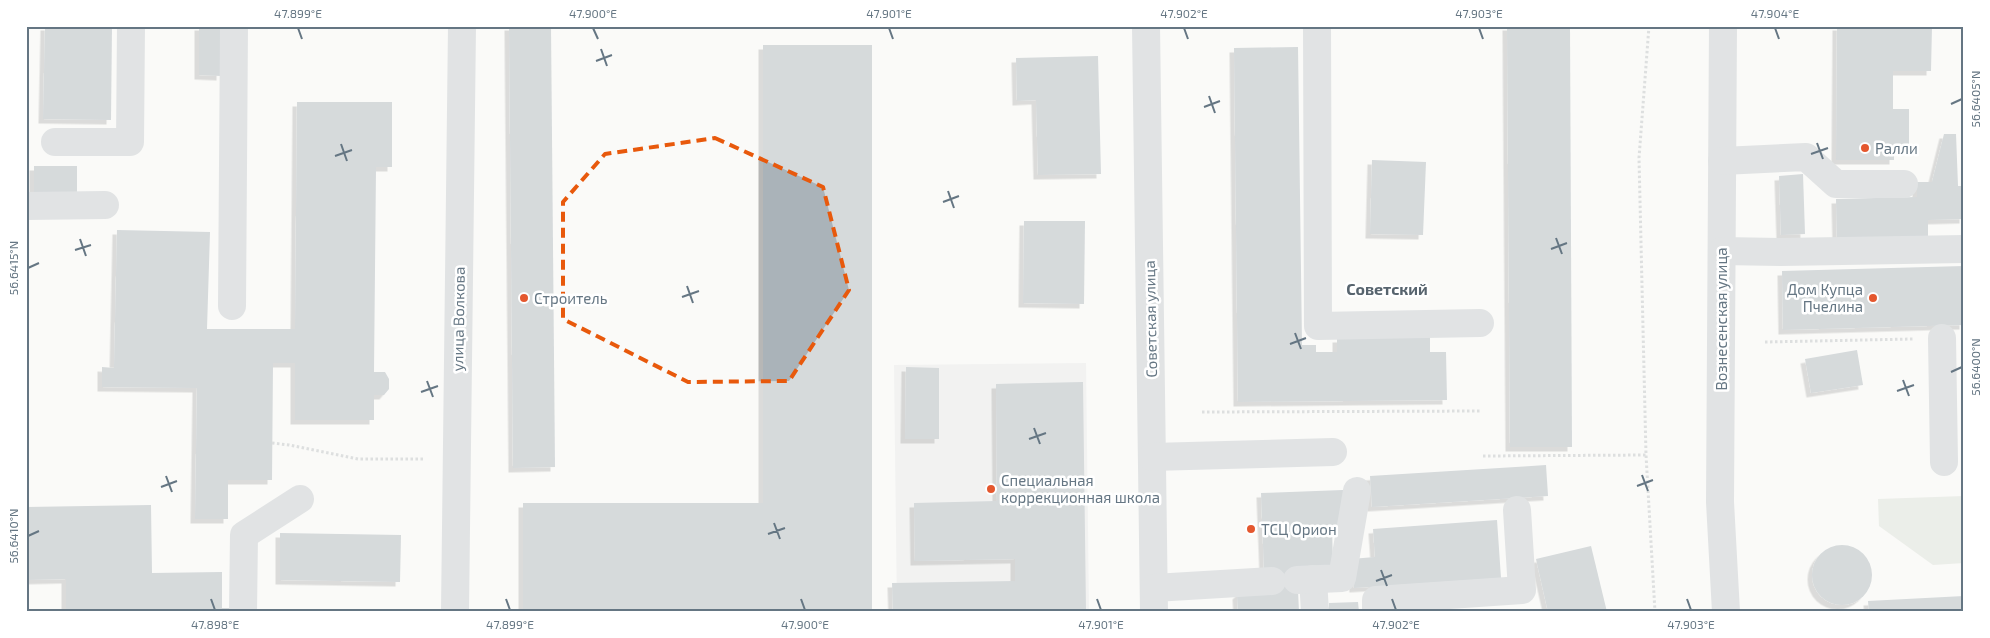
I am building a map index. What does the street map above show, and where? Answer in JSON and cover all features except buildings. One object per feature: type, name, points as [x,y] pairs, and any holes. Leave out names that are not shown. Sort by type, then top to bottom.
[{"type":"street","points":[[56,142],[130,142],[131,26]]},
{"type":"street","points":[[232,306],[234,26]]},
{"type":"street","name":"улица Волкова","points":[[455,612],[462,26]]},
{"type":"street","name":"Советская улица","points":[[1146,26],[1154,600]]},
{"type":"street","points":[[1317,26],[1318,326],[1480,323]]},
{"type":"street","name":"Вознесенская улица","points":[[1724,26],[1720,502],[1726,612]]},
{"type":"street","points":[[1722,160],[1806,157],[1836,184],[1904,184]]},
{"type":"street","points":[[26,206],[105,205]]},
{"type":"street","points":[[1722,251],[1964,249]]},
{"type":"street","points":[[1942,338],[1944,462]]},
{"type":"street","points":[[1152,457],[1333,452]]},
{"type":"street","points":[[1154,600],[1294,580],[1342,578],[1356,491]]},
{"type":"street","points":[[243,612],[244,535],[300,499]]},
{"type":"street","points":[[1376,612],[1376,600],[1522,590],[1517,510]]},
{"type":"street","points":[[1294,580],[1315,612]]},
{"type":"path","points":[[1649,26],[1640,158],[1646,455],[1655,612]]},
{"type":"path","points":[[1765,342],[1942,338]]},
{"type":"path","points":[[1202,412],[1482,411]]},
{"type":"path","points":[[272,443],[289,444],[358,459],[423,458]]},
{"type":"path","points":[[1483,456],[1646,455]]},
{"type":"highlighted area","points":[[715,138],[823,187],[849,290],[789,381],[688,382],[563,319],[563,202],[605,154]]},
{"type":"shaded area","name":"Специальная коррекционная школа","points":[[1086,363],[1089,612],[897,612],[894,365]]},
{"type":"shaded area","points":[[1964,496],[1964,563],[1933,565],[1879,526],[1878,499]]},
{"type":"place","name":"Ралли","points":[[1865,148]]},
{"type":"place","name":"Строитель","points":[[524,298]]},
{"type":"place","name":"Дом Купца Пчелина","points":[[1873,298]]},
{"type":"place","name":"Специальная коррекционная школа","points":[[991,489]]},
{"type":"place","name":"ТСЦ Орион","points":[[1251,529]]},
{"type":"district","name":"Советский","points":[[1387,288]]}]
